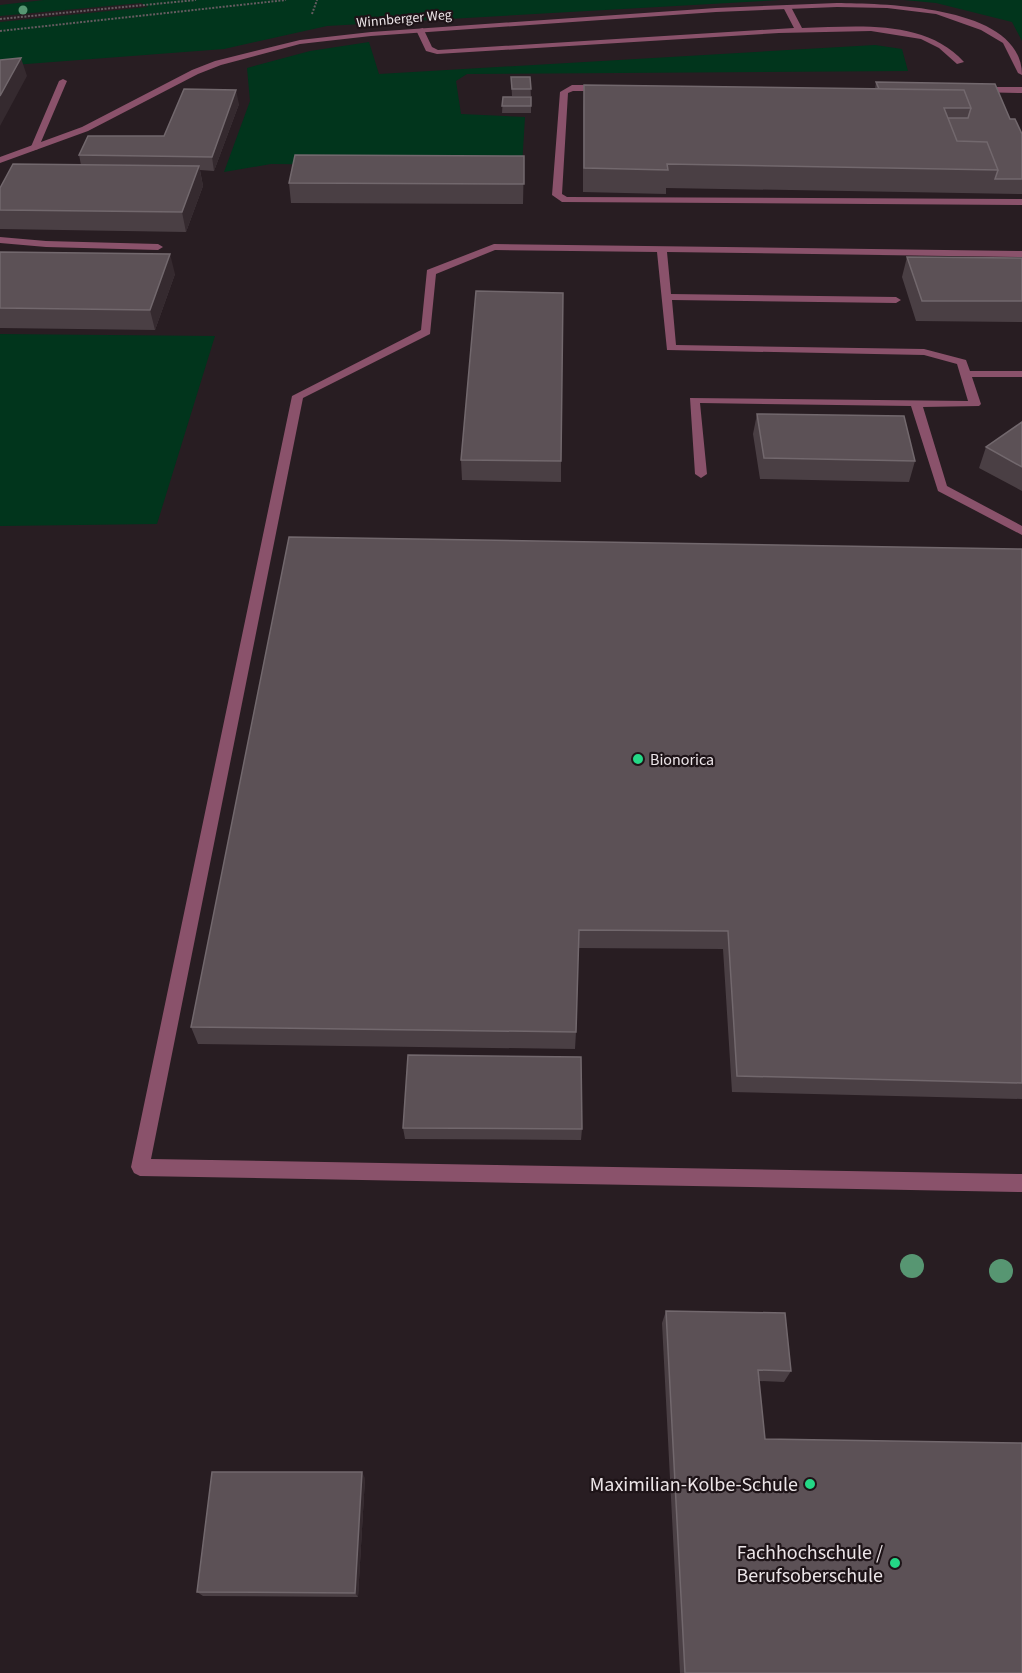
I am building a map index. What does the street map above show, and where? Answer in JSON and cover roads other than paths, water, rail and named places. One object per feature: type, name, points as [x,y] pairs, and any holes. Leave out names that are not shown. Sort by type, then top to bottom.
[{"type":"street","name":"Winnberger Weg","points":[[0,160],[85,129],[195,72],[228,60],[300,42],[420,30],[787,7],[868,5],[921,9],[970,23],[1005,42],[1022,73]]},
{"type":"street","points":[[787,7],[799,30]]},
{"type":"street","points":[[420,30],[429,49],[437,52],[799,30],[871,28],[908,33],[934,41],[960,63]]},
{"type":"street","points":[[34,149],[63,81]]},
{"type":"street","points":[[615,88],[572,88],[564,92],[559,197],[573,201],[1022,202]]},
{"type":"street","points":[[970,90],[1022,90]]},
{"type":"street","points":[[0,240],[46,244],[158,247]]},
{"type":"street","points":[[1022,254],[494,247],[432,272],[426,332],[298,396],[140,1167],[1022,1183]]},
{"type":"street","points":[[662,250],[671,348],[924,352],[962,362],[975,404],[694,400],[701,474]]},
{"type":"street","points":[[666,297],[896,300]]},
{"type":"street","points":[[965,374],[1022,374]]},
{"type":"street","points":[[916,403],[942,488],[1022,531]]},
{"type":"place","name":"Bionorica","points":[[638,759]]},
{"type":"place","name":"Maximilian-Kolbe-Schule","points":[[810,1484]]},
{"type":"place","name":"Fachhochschule / Berufsoberschule","points":[[895,1563]]}]
